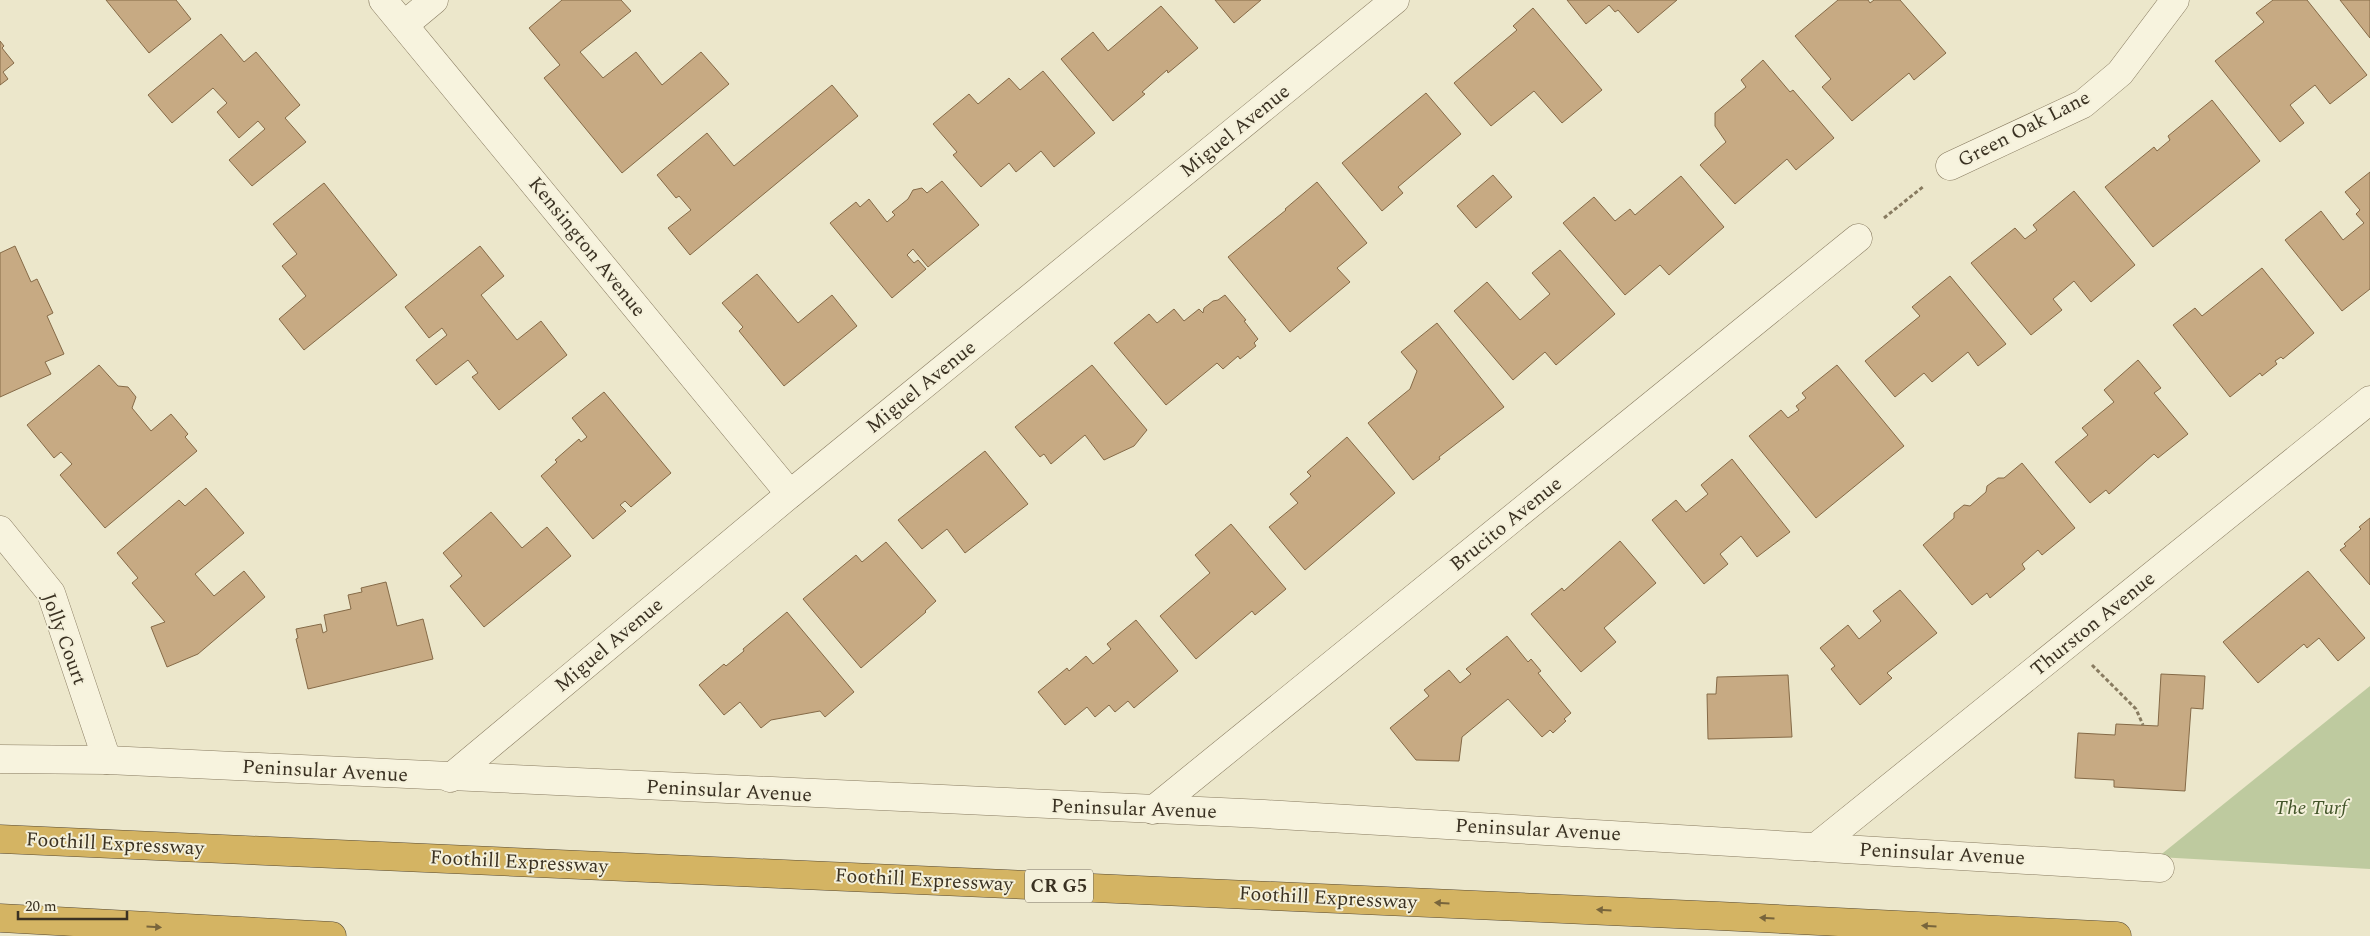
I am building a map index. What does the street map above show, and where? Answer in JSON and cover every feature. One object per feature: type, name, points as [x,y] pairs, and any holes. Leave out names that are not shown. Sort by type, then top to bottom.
[{"type":"highway","name":"Foothill Expressway","points":[[0,839],[1719,916],[2117,936]]},
{"type":"highway","points":[[0,918],[332,936]]},
{"type":"street","name":"Kensington Avenue","points":[[383,0],[790,494]]},
{"type":"street","points":[[404,25],[434,0]]},
{"type":"street","name":"Miguel Avenue","points":[[450,778],[790,494],[1396,0]]},
{"type":"street","name":"Green Oak Lane","points":[[1950,166],[2083,104],[2120,74],[2164,5]]},
{"type":"street","name":"Brucito Avenue","points":[[1153,810],[1858,238]]},
{"type":"street","name":"Thurston Avenue","points":[[1816,847],[2370,400]]},
{"type":"street","name":"Jolly Court","points":[[0,530],[51,593],[107,760]]},
{"type":"street","name":"Peninsular Avenue","points":[[0,759],[107,760],[450,778],[1264,814],[2160,868]]},
{"type":"path","points":[[1858,238],[1950,166]]},
{"type":"path","points":[[2070,643],[2136,709],[2143,725]]},
{"type":"green space","name":"The Turf","points":[[2370,686],[2370,869],[2158,857]]},
{"type":"building","points":[[106,0],[176,0],[191,19],[149,53]]},
{"type":"building","points":[[562,0],[621,0],[631,11],[580,52],[603,78],[636,52],[662,85],[701,52],[729,84],[622,173],[544,78],[560,65],[529,28]]},
{"type":"building","points":[[1215,0],[1261,0],[1234,23]]},
{"type":"building","points":[[1567,0],[1677,0],[1638,33],[1618,10],[1615,12],[1609,5],[1586,24]]},
{"type":"building","points":[[1838,0],[1868,0],[1870,3],[1874,0],[1900,0],[1946,53],[1914,80],[1909,73],[1852,121],[1822,87],[1831,79],[1795,36]]},
{"type":"building","points":[[2273,0],[2307,0],[2367,75],[2330,104],[2315,85],[2290,105],[2304,123],[2280,142],[2215,61],[2264,22],[2256,13]]},
{"type":"building","points":[[2340,0],[2370,0],[2370,38]]},
{"type":"building","points":[[1161,6],[1198,48],[1168,73],[1167,70],[1142,92],[1145,94],[1113,121],[1061,59],[1093,32],[1108,51]]},
{"type":"building","points":[[1533,8],[1602,90],[1562,123],[1534,91],[1491,126],[1454,83],[1517,30],[1513,26]]},
{"type":"building","points":[[221,34],[244,62],[256,52],[300,105],[285,118],[306,142],[252,186],[229,160],[265,129],[258,121],[239,138],[217,112],[227,103],[213,88],[172,123],[148,95]]},
{"type":"building","points":[[0,41],[4,46],[2,48],[14,63],[3,72],[8,79],[0,85]]},
{"type":"building","points":[[1763,60],[1790,92],[1793,90],[1834,138],[1796,170],[1787,159],[1735,204],[1700,165],[1726,142],[1715,126],[1715,113],[1746,87],[1741,80]]},
{"type":"building","points":[[1043,71],[1095,133],[1054,167],[1041,151],[1016,172],[1009,163],[981,187],[953,155],[957,152],[933,124],[969,94],[978,104],[1009,78],[1020,90]]},
{"type":"building","points":[[832,85],[858,116],[690,255],[668,228],[691,210],[679,196],[676,198],[657,175],[707,133],[734,166]]},
{"type":"building","points":[[1426,93],[1461,134],[1398,187],[1403,193],[1382,211],[1342,163]]},
{"type":"building","points":[[2212,100],[2260,161],[2153,247],[2105,187],[2154,147],[2157,151],[2170,140],[2168,136]]},
{"type":"building","points":[[2370,172],[2370,289],[2342,311],[2285,240],[2321,211],[2343,240],[2364,223],[2356,214],[2360,210],[2345,192]]},
{"type":"building","points":[[1493,175],[1512,197],[1476,228],[1457,206]]},
{"type":"building","points":[[1681,176],[1724,227],[1669,275],[1660,265],[1625,295],[1563,223],[1594,197],[1615,221],[1630,209],[1635,215]]},
{"type":"building","points":[[942,181],[979,225],[928,267],[913,249],[907,255],[914,263],[918,260],[926,269],[892,298],[830,223],[856,202],[860,207],[869,199],[887,222],[895,215],[892,212],[908,199],[913,190],[922,188],[927,193]]},
{"type":"building","points":[[1317,182],[1367,243],[1337,268],[1350,282],[1290,332],[1228,257]]},
{"type":"building","points":[[324,183],[397,275],[304,350],[279,319],[306,296],[282,266],[297,254],[273,224]]},
{"type":"building","points":[[2074,191],[2135,265],[2091,302],[2074,281],[2053,299],[2062,310],[2031,335],[1971,263],[2015,228],[2025,239],[2037,230],[2033,225]]},
{"type":"building","points":[[15,246],[31,282],[37,279],[53,313],[47,316],[64,354],[45,362],[51,374],[0,397],[0,253]]},
{"type":"building","points":[[480,246],[504,276],[481,295],[517,340],[541,321],[567,355],[499,410],[472,377],[478,373],[468,360],[436,385],[416,360],[447,335],[442,328],[429,338],[405,307]]},
{"type":"building","points":[[1560,250],[1615,314],[1556,365],[1545,352],[1513,380],[1454,311],[1487,282],[1520,320],[1550,294],[1532,273]]},
{"type":"building","points":[[2262,268],[2314,333],[2283,359],[2281,357],[2275,361],[2277,364],[2262,376],[2260,373],[2230,397],[2173,325],[2195,308],[2202,316]]},
{"type":"building","points":[[757,274],[798,323],[832,295],[857,326],[784,386],[739,331],[743,327],[722,303]]},
{"type":"building","points":[[1950,276],[2006,344],[1978,366],[1968,352],[1932,382],[1924,373],[1895,397],[1865,361],[1920,316],[1912,307]]},
{"type":"building","points":[[1225,295],[1246,320],[1244,321],[1258,339],[1254,343],[1256,346],[1240,359],[1238,356],[1223,369],[1217,363],[1166,405],[1114,343],[1149,314],[1157,323],[1174,309],[1184,321],[1199,309],[1203,313],[1204,308]]},
{"type":"building","points":[[1437,323],[1504,407],[1439,457],[1440,459],[1413,480],[1368,423],[1410,389],[1417,371],[1401,352]]},
{"type":"building","points":[[2138,360],[2161,388],[2154,393],[2188,434],[2158,458],[2154,454],[2109,494],[2106,490],[2090,503],[2055,462],[2088,435],[2082,428],[2114,402],[2104,390]]},
{"type":"building","points":[[99,365],[118,386],[128,387],[136,397],[132,408],[151,431],[171,414],[188,434],[185,437],[197,451],[105,528],[60,475],[72,464],[61,452],[54,458],[27,425]]},
{"type":"building","points":[[1092,365],[1147,430],[1134,446],[1104,460],[1085,435],[1051,464],[1044,454],[1040,457],[1015,427]]},
{"type":"building","points":[[1837,365],[1904,446],[1816,518],[1749,436],[1781,410],[1788,418],[1799,410],[1796,406],[1806,398],[1802,393]]},
{"type":"building","points":[[604,392],[671,473],[631,507],[625,501],[620,505],[626,511],[593,539],[541,476],[557,462],[555,460],[579,439],[581,442],[587,437],[572,418]]},
{"type":"building","points":[[1347,437],[1395,493],[1305,570],[1269,527],[1298,503],[1290,494],[1311,476],[1307,472]]},
{"type":"building","points":[[985,451],[1028,504],[965,553],[947,529],[922,549],[898,520]]},
{"type":"building","points":[[1732,459],[1790,532],[1757,557],[1741,536],[1720,554],[1728,564],[1704,584],[1652,520],[1676,500],[1686,512],[1708,494],[1701,485]]},
{"type":"building","points":[[2022,463],[2075,528],[2042,555],[2038,550],[2022,564],[2025,569],[1990,598],[1987,593],[1972,605],[1923,545],[1954,518],[1954,513],[1964,505],[1970,506],[1986,492],[1987,486],[1998,478],[2004,478]]},
{"type":"building","points":[[206,488],[244,533],[195,574],[214,596],[244,571],[265,597],[198,654],[167,667],[151,627],[165,622],[132,583],[138,578],[117,553],[179,500],[185,506]]},
{"type":"building","points":[[491,512],[522,548],[547,527],[571,556],[484,627],[450,586],[462,576],[443,553]]},
{"type":"building","points":[[2370,518],[2370,585],[2340,550],[2361,529],[2359,527]]},
{"type":"building","points":[[1231,524],[1286,589],[1255,615],[1252,611],[1196,659],[1160,616],[1210,573],[1195,555]]},
{"type":"building","points":[[1620,541],[1656,583],[1604,628],[1616,642],[1581,672],[1531,614],[1562,588],[1564,591]]},
{"type":"building","points":[[886,542],[936,601],[926,612],[861,668],[803,599],[856,555],[862,562]]},
{"type":"building","points":[[2308,571],[2365,638],[2338,661],[2319,638],[2307,648],[2304,644],[2258,683],[2223,642]]},
{"type":"building","points":[[386,582],[397,626],[423,619],[433,659],[308,689],[296,639],[298,638],[296,629],[321,624],[323,633],[327,631],[324,615],[351,609],[348,595],[362,592],[361,588]]},
{"type":"building","points":[[1900,590],[1937,633],[1887,673],[1892,678],[1860,705],[1831,669],[1835,666],[1820,648],[1848,625],[1859,639],[1881,621],[1873,611]]},
{"type":"building","points":[[787,612],[854,692],[825,717],[820,711],[771,720],[761,728],[740,702],[724,715],[699,685],[724,664],[726,666]]},
{"type":"building","points":[[1136,620],[1178,671],[1134,708],[1128,701],[1115,712],[1109,705],[1095,717],[1087,707],[1065,725],[1038,692],[1067,668],[1069,671],[1086,656],[1093,664],[1111,649],[1107,644]]},
{"type":"building","points":[[1507,636],[1528,662],[1531,659],[1541,671],[1538,673],[1571,713],[1564,719],[1566,721],[1553,733],[1550,730],[1542,737],[1508,699],[1462,737],[1459,761],[1416,760],[1390,728],[1429,696],[1424,690],[1449,670],[1460,683],[1471,674],[1466,669]]},
{"type":"building","points":[[2161,674],[2205,676],[2203,709],[2191,708],[2185,791],[2114,787],[2114,780],[2075,778],[2078,733],[2115,735],[2116,724],[2158,726]]},
{"type":"building","points":[[1788,675],[1792,737],[1708,739],[1707,694],[1716,694],[1717,677]]}]
